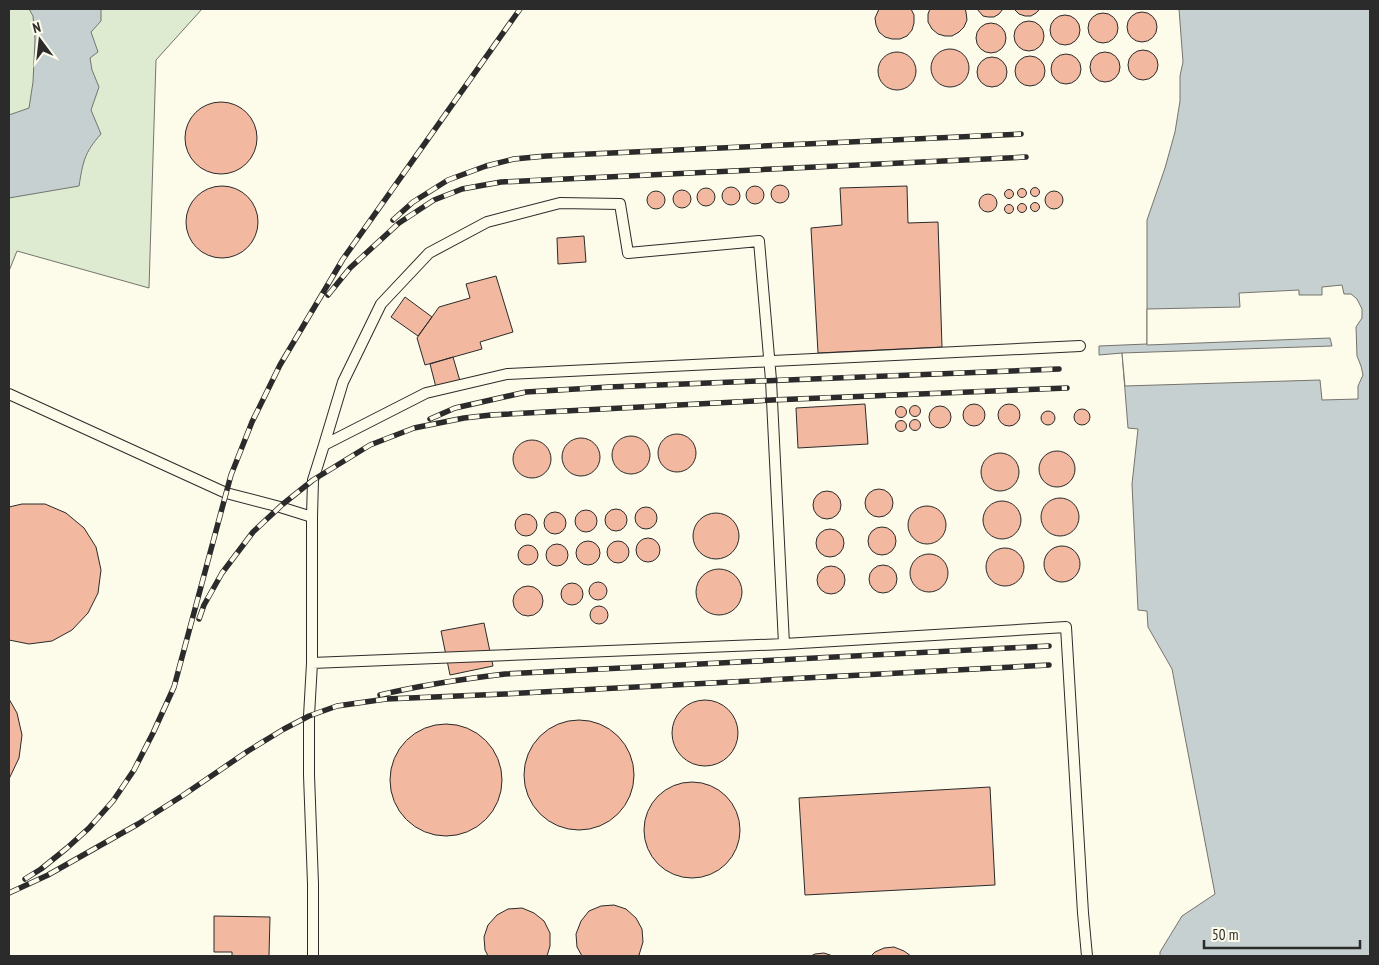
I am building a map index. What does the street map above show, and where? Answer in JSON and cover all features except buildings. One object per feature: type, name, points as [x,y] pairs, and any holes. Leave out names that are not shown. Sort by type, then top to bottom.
[{"type":"lane","points":[[313,956],[309,716],[312,663],[313,480],[343,382],[381,304],[428,253],[486,222],[560,203],[620,204],[628,253],[760,241],[769,362],[784,644]]},
{"type":"lane","points":[[324,444],[426,393],[507,374],[1080,346]]},
{"type":"lane","points":[[9,394],[226,493],[312,517]]},
{"type":"lane","points":[[312,663],[784,644],[1066,627],[1087,956]]},
{"type":"green space","points":[[9,9],[202,9],[156,60],[149,288],[17,251],[9,271]]},
{"type":"shaded area","points":[[29,9],[101,9],[101,21],[91,32],[98,52],[90,58],[92,70],[99,87],[91,110],[101,134],[85,158],[79,186],[9,198],[9,115],[29,108],[33,82],[35,39],[33,16]]},
{"type":"shaded area","points":[[1179,9],[1370,9],[1370,956],[1160,956],[1160,952],[1182,916],[1215,894],[1172,669],[1148,627],[1147,611],[1138,610],[1132,484],[1138,429],[1128,428],[1122,353],[1099,355],[1099,346],[1147,344],[1147,220],[1175,132],[1180,101],[1180,76],[1183,62]]},
{"type":"pier","points":[[1342,285],[1344,294],[1351,294],[1357,299],[1362,309],[1362,318],[1356,327],[1357,356],[1363,375],[1358,386],[1358,399],[1322,400],[1320,380],[1125,386],[1122,353],[1332,346],[1330,338],[1147,345],[1147,309],[1240,307],[1239,293],[1299,290],[1299,295],[1322,295],[1322,287]]},
{"type":"railway","points":[[25,879],[41,869],[89,828],[113,801],[134,770],[174,687],[231,475],[252,422],[280,365],[343,259],[520,9]]},
{"type":"railway","points":[[393,220],[413,202],[448,180],[486,166],[514,159],[1021,134]]},
{"type":"railway","points":[[328,295],[350,268],[399,223],[434,200],[462,189],[501,182],[1026,157]]},
{"type":"railway","points":[[430,419],[455,408],[526,392],[1059,369]]},
{"type":"railway","points":[[199,619],[204,605],[222,573],[253,532],[283,504],[313,480],[370,445],[414,428],[464,418],[491,415],[772,400],[1067,388]]},
{"type":"railway","points":[[380,695],[411,688],[505,674],[1049,646]]},
{"type":"railway","points":[[9,893],[48,875],[138,824],[284,729],[309,716],[337,706],[386,699],[1049,665]]}]
